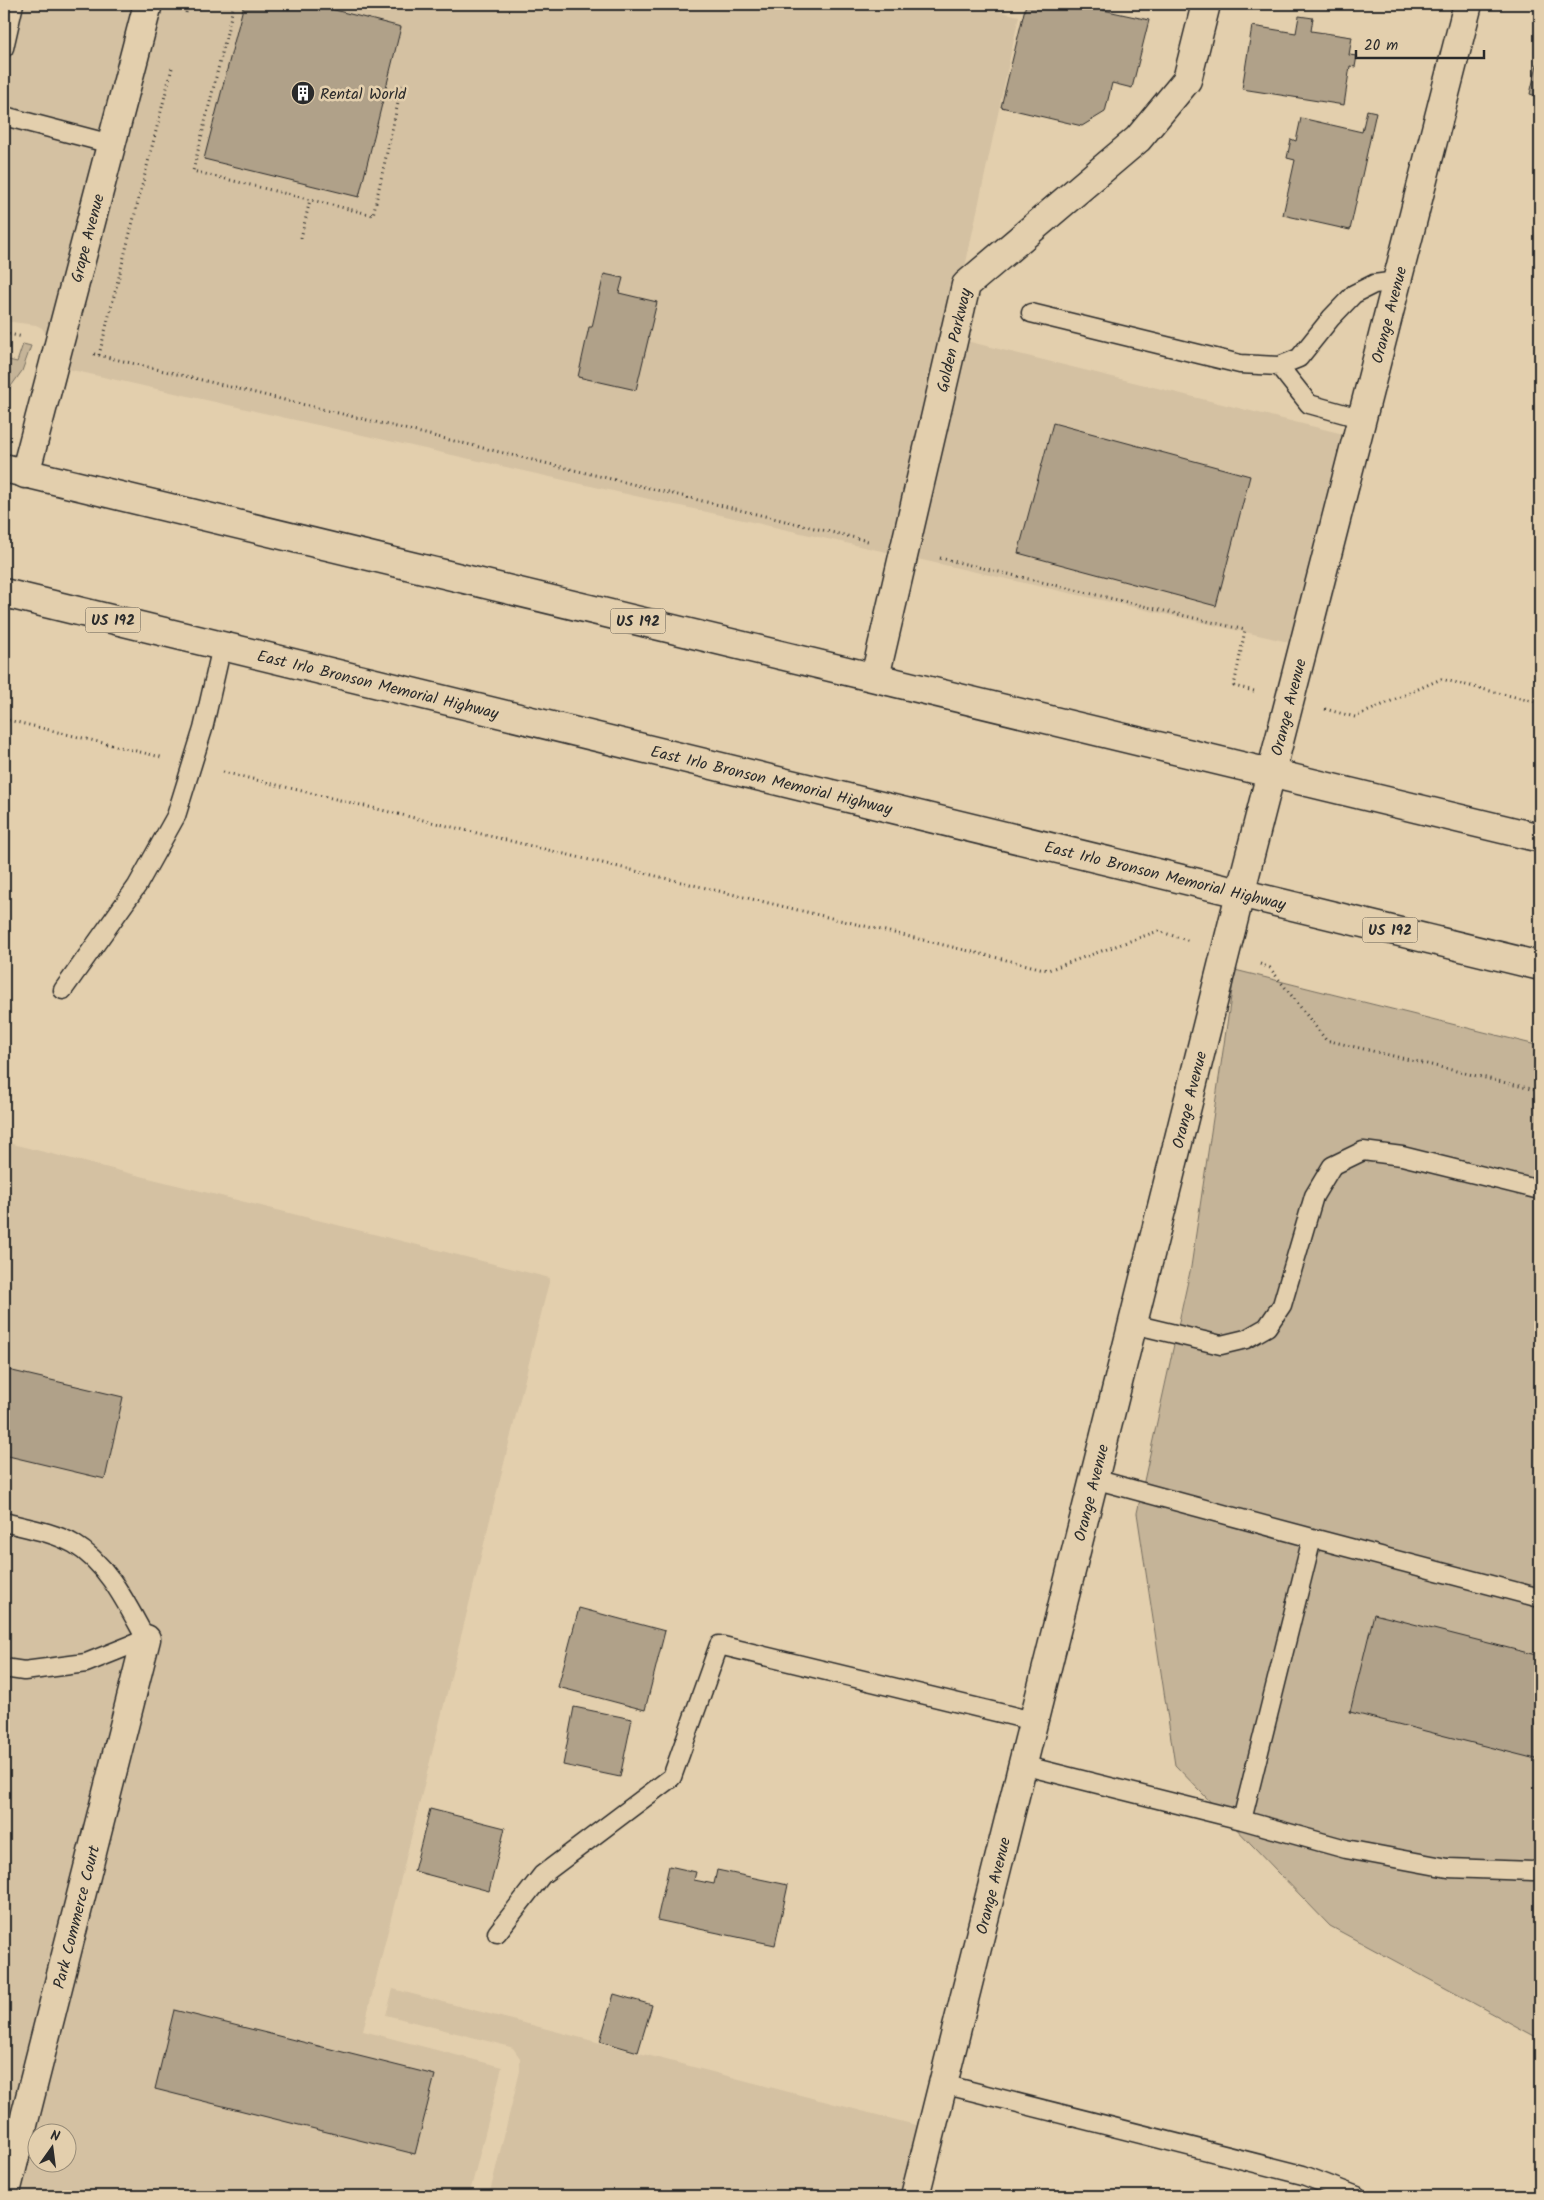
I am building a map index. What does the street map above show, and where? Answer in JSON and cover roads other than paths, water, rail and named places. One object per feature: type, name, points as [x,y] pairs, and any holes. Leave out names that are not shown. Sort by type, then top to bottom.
[{"type":"main road","name":"Grape Avenue","points":[[11,475],[58,346],[148,4]]},
{"type":"main road","name":"Golden Parkway","points":[[875,678],[966,285],[1138,139],[1187,80],[1206,4]]},
{"type":"main road","name":"Orange Avenue","points":[[915,2196],[1240,894],[1468,4]]},
{"type":"main road","name":"US 192","points":[[11,475],[875,678],[1540,838]]},
{"type":"main road","name":"East Irlo Bronson Memorial Highway","points":[[4,593],[1540,966]]},
{"type":"main road","name":"Park Commerce Court","points":[[5,2196],[146,1639]]},
{"type":"lane","points":[[4,48],[14,4]]},
{"type":"lane","points":[[4,116],[111,144]]},
{"type":"lane","points":[[1032,313],[1240,364],[1279,366],[1299,358],[1331,318],[1354,294],[1374,284],[1398,281]]},
{"type":"lane","points":[[1279,366],[1309,404],[1363,419]]},
{"type":"lane","points":[[63,990],[137,886],[176,816],[203,729],[222,646]]},
{"type":"lane","points":[[1133,1324],[1221,1345],[1246,1338],[1267,1327],[1282,1305],[1314,1196],[1332,1166],[1363,1151],[1402,1156],[1540,1190]]},
{"type":"lane","points":[[1094,1479],[1540,1598]]},
{"type":"lane","points":[[4,1522],[46,1533],[74,1545],[94,1560],[121,1594],[146,1639],[86,1663],[24,1671],[4,1668]]},
{"type":"lane","points":[[1242,1820],[1312,1538]]},
{"type":"lane","points":[[497,1933],[542,1876],[672,1777],[719,1645],[1033,1721]]},
{"type":"lane","points":[[1022,1765],[1242,1820],[1346,1849],[1448,1868],[1533,1871],[1540,1869]]},
{"type":"lane","points":[[943,2084],[1304,2175],[1357,2196]]},
{"type":"place","name":"Rental World","points":[[303,93]]}]
